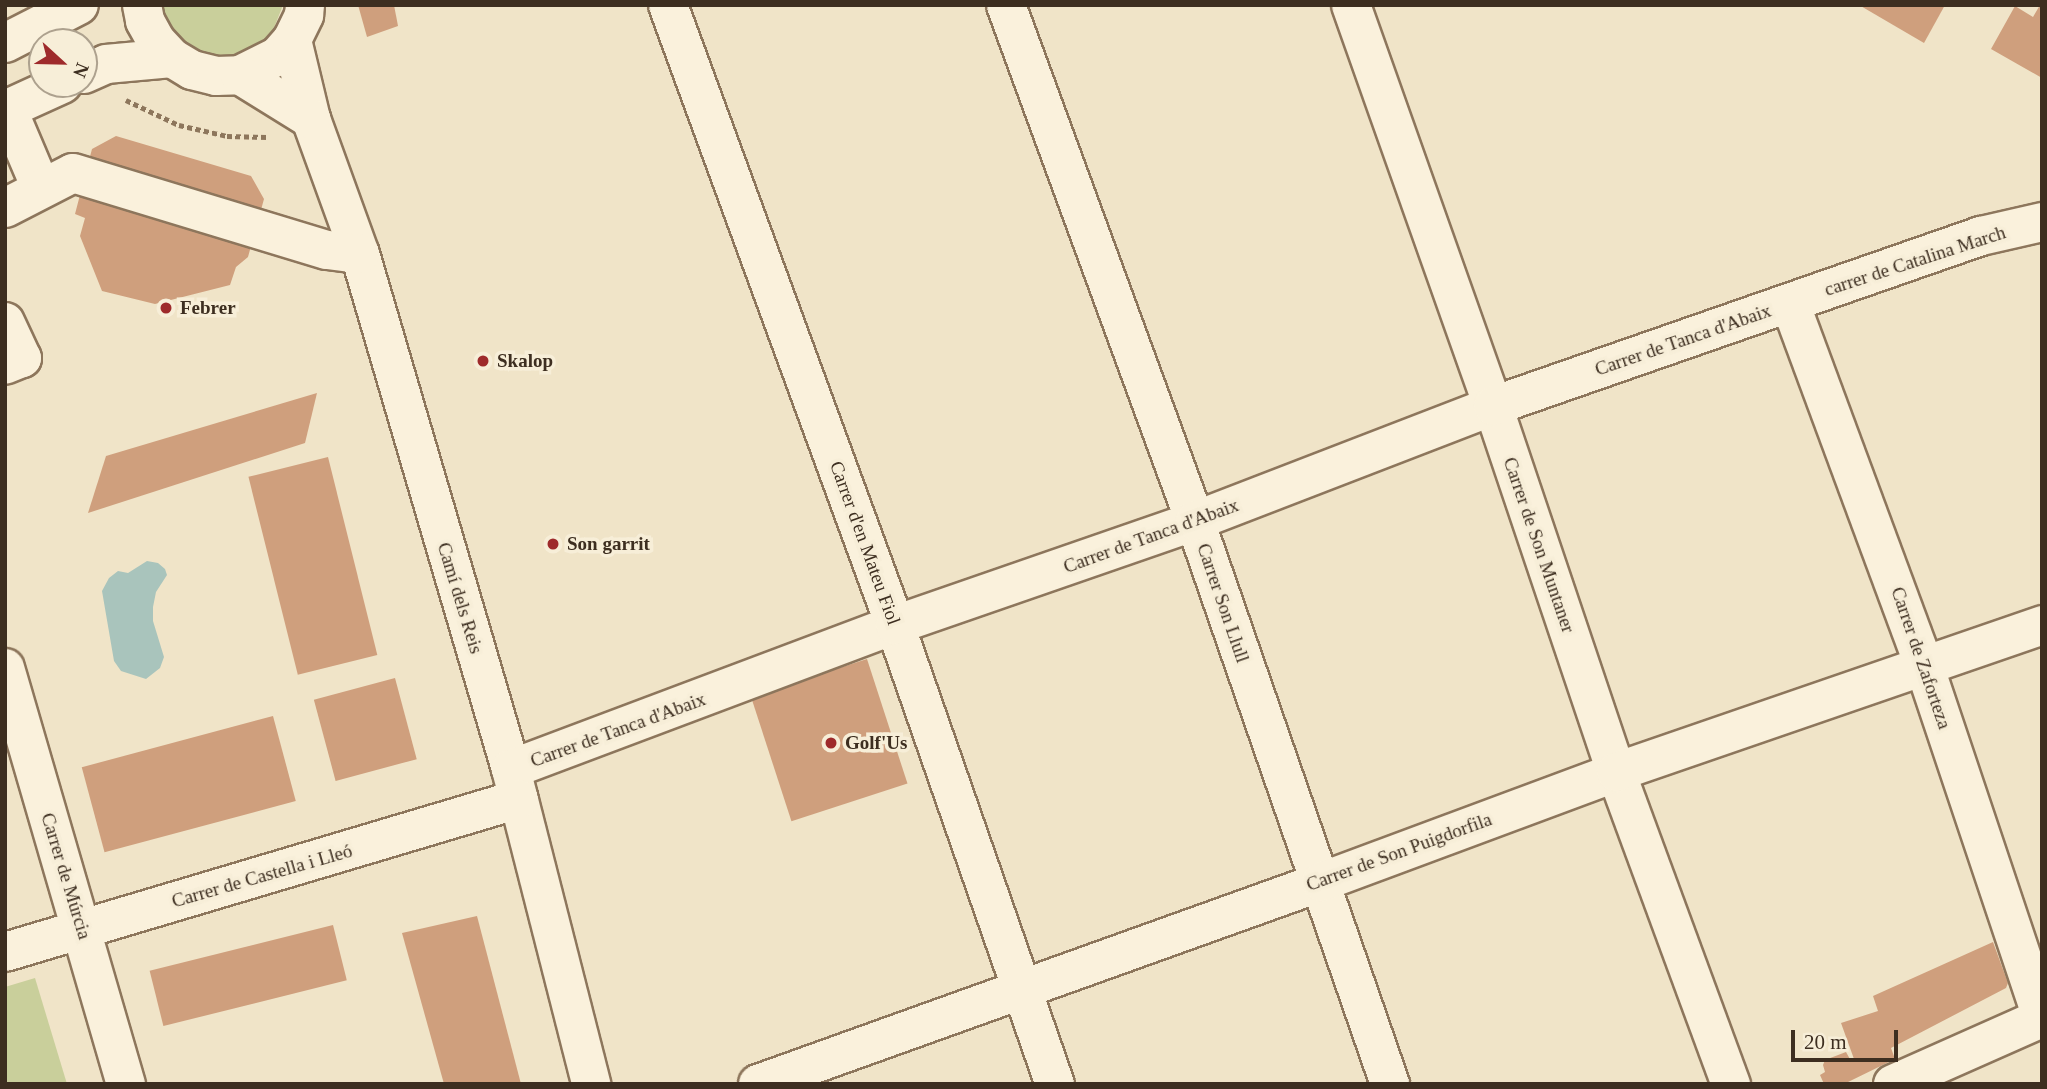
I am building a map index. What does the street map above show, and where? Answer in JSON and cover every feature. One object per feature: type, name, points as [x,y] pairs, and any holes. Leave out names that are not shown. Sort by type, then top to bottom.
[{"type":"street","points":[[5,43],[79,5]]},
{"type":"street","points":[[142,5],[145,21],[156,41],[172,58],[204,73],[240,75],[311,118]]},
{"type":"street","points":[[240,75],[278,56],[292,40],[304,15],[305,5]]},
{"type":"street","name":"Carrer d'en Mateu Fiol","points":[[668,5],[895,625],[1055,1084]]},
{"type":"street","name":"Carrer Son Llull","points":[[1006,5],[1195,521],[1390,1084]]},
{"type":"street","name":"Carrer de Son Muntaner","points":[[1351,5],[1493,406],[1616,772],[1731,1084]]},
{"type":"street","name":"Camí dels Reis","points":[[292,40],[311,118],[360,254],[515,784],[591,1084]]},
{"type":"street","points":[[98,69],[172,58]]},
{"type":"street","points":[[31,98],[6,109],[41,188]]},
{"type":"street","points":[[5,208],[73,173],[327,250],[360,254]]},
{"type":"street","name":"carrer de Catalina March","points":[[1790,303],[1981,236],[2040,225]]},
{"type":"street","name":"Carrer de Tanca d'Abaix","points":[[515,784],[895,625],[1195,521],[1493,406],[1790,303]]},
{"type":"street","name":"Carrer de Zaforteza","points":[[1790,303],[1924,665],[2042,1017]]},
{"type":"street","points":[[5,323],[22,358],[5,365]]},
{"type":"street","name":"Carrer de Son Puigdorfila","points":[[758,1084],[1022,987],[1321,882],[1616,772],[2042,625]]},
{"type":"street","name":"Carrer de Múrcia","points":[[5,668],[126,1084]]},
{"type":"street","name":"Carrer de Castella i Lleó","points":[[5,952],[80,930],[515,784]]},
{"type":"street","points":[[1893,1084],[2042,1017]]},
{"type":"path","points":[[98,72],[121,97],[179,125],[227,136],[276,137]]},
{"type":"green space","points":[[156,5],[283,5],[272,33],[257,48],[238,57],[217,60],[178,45]]},
{"type":"green space","points":[[35,978],[67,1084],[5,1084],[5,987]]},
{"type":"water","points":[[147,561],[158,563],[167,575],[156,592],[153,607],[153,621],[164,657],[160,668],[146,679],[121,671],[114,661],[102,591],[109,578],[118,571],[128,573]]},
{"type":"building","points":[[358,5],[394,5],[398,26],[367,37]]},
{"type":"building","points":[[1859,5],[1945,5],[1924,43]]},
{"type":"building","points":[[2040,5],[2042,78],[1991,49],[2015,6],[2033,17]]},
{"type":"building","points":[[116,136],[251,176],[264,199],[248,257],[236,267],[230,285],[155,304],[102,291],[80,236],[85,218],[75,214],[92,149]]},
{"type":"building","points":[[317,393],[305,443],[88,513],[106,456]]},
{"type":"building","points":[[328,457],[377,655],[298,675],[248,477]]},
{"type":"building","name":"Golf'Us","points":[[867,659],[907,784],[791,821],[751,697]]},
{"type":"building","points":[[395,678],[417,759],[336,781],[314,700]]},
{"type":"building","points":[[273,716],[296,801],[105,852],[82,767]]},
{"type":"building","points":[[477,916],[521,1084],[444,1084],[402,933]]},
{"type":"building","points":[[333,925],[347,980],[163,1026],[150,971]]},
{"type":"building","points":[[1993,942],[2008,983],[2006,988],[1891,1048],[1895,1059],[1844,1084],[1824,1084],[1820,1075],[1825,1072],[1825,1060],[1846,1052],[1851,1061],[1854,1059],[1841,1023],[1878,1011],[1873,996]]},
{"type":"place","name":"Febrer","points":[[166,308]]},
{"type":"place","name":"Skalop","points":[[483,361]]},
{"type":"place","name":"Son garrit","points":[[553,544]]},
{"type":"place","name":"Golf'Us","points":[[831,743]]}]
